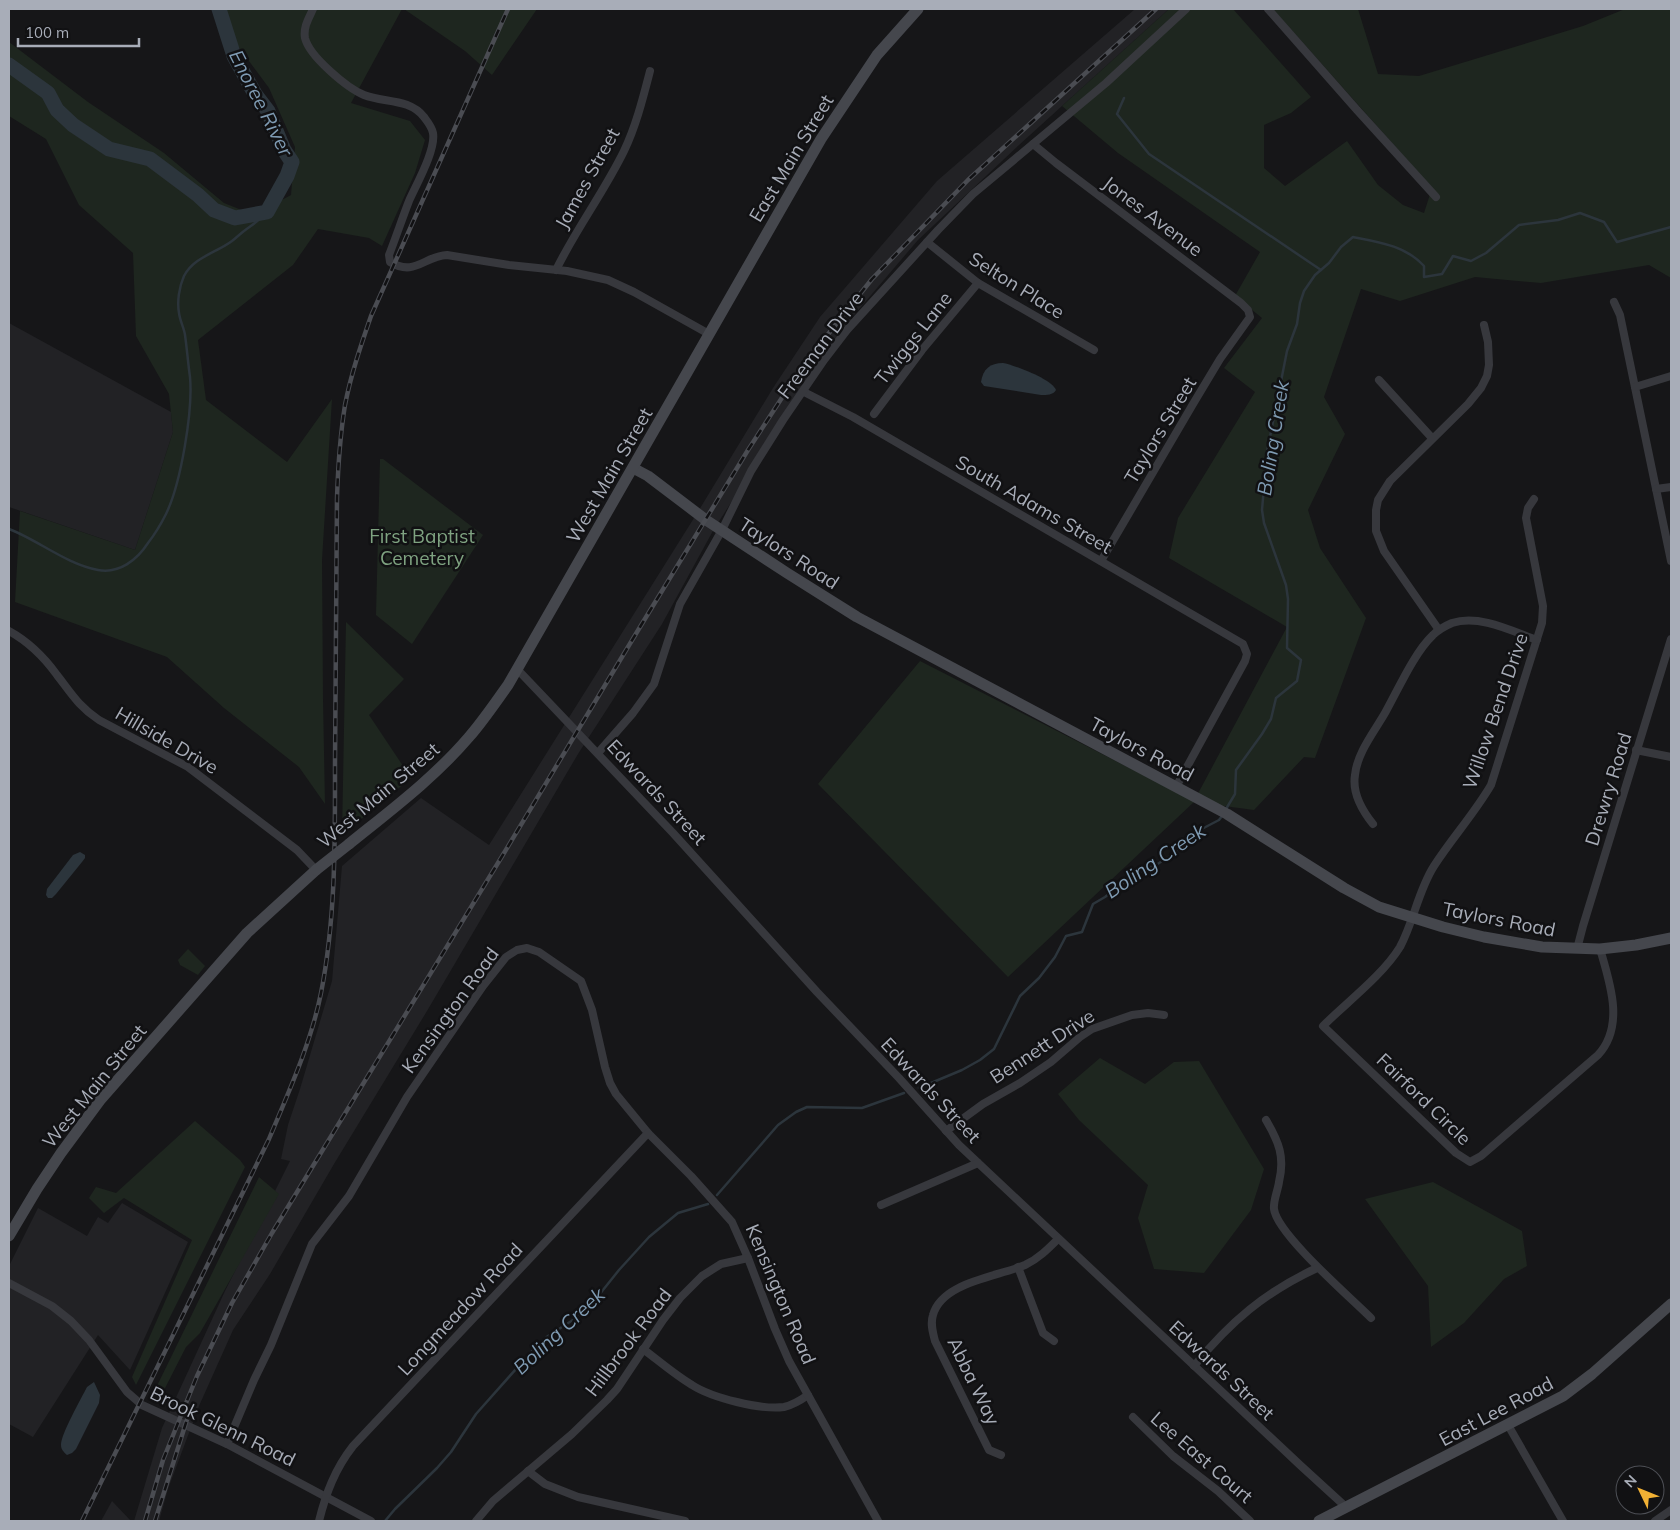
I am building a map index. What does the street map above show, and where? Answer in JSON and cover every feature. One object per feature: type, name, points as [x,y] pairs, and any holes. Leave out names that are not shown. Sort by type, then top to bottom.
[{"type":"street","points":[[313,9],[306,24],[305,38],[310,48],[325,65],[343,82],[365,95],[398,102],[417,110],[427,121],[433,133],[432,145],[426,163],[389,254],[390,262],[394,265],[410,269],[438,256],[447,255],[510,266],[556,270],[608,280],[634,292],[708,334]]},
{"type":"street","name":"East Main Street","points":[[708,334],[845,100],[877,55],[918,9]]},
{"type":"street","name":"Freeman Drive","points":[[598,753],[633,713],[654,684],[680,604],[722,530],[751,472],[783,420],[847,330],[973,194],[1106,83],[1186,9]]},
{"type":"street","points":[[1268,9],[1436,197]]},
{"type":"street","name":"James Street","points":[[556,270],[624,150],[635,124],[650,71]]},
{"type":"street","name":"Jones Avenue","points":[[1033,144],[1240,303],[1248,310],[1250,317]]},
{"type":"street","name":"Selton Place","points":[[927,242],[978,283],[1094,350]]},
{"type":"street","name":"Twiggs Lane","points":[[874,414],[922,350],[978,283]]},
{"type":"street","points":[[1614,302],[1620,315],[1671,561]]},
{"type":"street","name":"Taylors Street","points":[[1101,561],[1220,359],[1250,317]]},
{"type":"street","points":[[1438,630],[1384,551],[1376,530],[1375,520],[1378,500],[1390,481],[1468,404],[1485,382],[1489,365],[1489,350],[1484,325]]},
{"type":"street","name":"West Main Street","points":[[9,1236],[61,1153],[101,1099],[247,933],[316,870],[416,790],[455,753],[488,713],[518,670],[708,334]]},
{"type":"street","points":[[1635,387],[1671,376]]},
{"type":"street","points":[[1379,380],[1432,438]]},
{"type":"street","name":"South Adams Street","points":[[804,392],[852,417],[1101,561],[1240,642],[1246,648],[1245,661],[1176,787]]},
{"type":"street","name":"Taylors Road","points":[[633,468],[648,476],[722,530],[800,582],[857,617],[1212,806],[1358,897],[1380,907],[1452,929],[1504,941],[1542,947],[1600,949],[1636,945],[1671,938]]},
{"type":"street","points":[[1656,489],[1671,488]]},
{"type":"street","name":"Willow Bend Drive","points":[[1412,918],[1433,867],[1482,801],[1491,785],[1542,623],[1543,606],[1526,518],[1528,508],[1534,500]]},
{"type":"street","points":[[1372,824],[1356,794],[1354,784],[1358,763],[1410,666],[1423,646],[1438,630],[1454,622],[1475,621],[1537,640]]},
{"type":"street","name":"Hillside Drive","points":[[9,632],[31,646],[57,674],[86,711],[99,720],[188,767],[297,850],[316,870]]},
{"type":"street","name":"Drewry Road","points":[[1577,949],[1582,926],[1671,639]]},
{"type":"street","name":"Edwards Street","points":[[518,670],[673,833],[811,986],[978,1164],[1346,1507]]},
{"type":"street","points":[[1636,750],[1671,757]]},
{"type":"street","name":"Fairford Circle","points":[[1412,918],[1404,940],[1394,955],[1323,1026],[1456,1153],[1470,1162],[1481,1156],[1598,1055],[1607,1042],[1612,1027],[1613,1004],[1600,949]]},
{"type":"street","name":"Kensington Road","points":[[227,1444],[271,1345],[312,1244],[349,1196],[407,1097],[465,1011],[506,956],[522,949],[534,950],[581,981],[592,1010],[610,1083],[624,1106],[728,1216],[737,1231],[775,1329],[808,1395],[878,1521]]},
{"type":"street","name":"Bennett Drive","points":[[946,1131],[983,1104],[1052,1062],[1092,1029],[1132,1015],[1148,1013],[1164,1015]]},
{"type":"street","points":[[1266,1120],[1279,1142],[1282,1172],[1274,1206],[1276,1214],[1284,1228],[1317,1268],[1370,1318]]},
{"type":"street","name":"Longmeadow Road","points":[[319,1521],[336,1470],[353,1446],[648,1133]]},
{"type":"street","points":[[881,1205],[978,1164]]},
{"type":"street","name":"Abba Way","points":[[1001,1455],[990,1450],[936,1342],[932,1326],[933,1314],[940,1301],[948,1293],[959,1287],[1018,1268],[1039,1258],[1058,1239]]},
{"type":"street","name":"Hillbrook Road","points":[[476,1521],[493,1501],[572,1434],[607,1400],[617,1389],[680,1298],[702,1276],[721,1264],[748,1258]]},
{"type":"street","points":[[1018,1268],[1043,1333],[1054,1341]]},
{"type":"street","points":[[1194,1366],[1220,1337],[1256,1303],[1317,1268]]},
{"type":"street","name":"Brook Glenn Road","points":[[9,1282],[52,1306],[71,1321],[89,1340],[127,1392],[138,1403],[227,1444],[371,1521]]},
{"type":"street","name":"East Lee Road","points":[[1319,1521],[1549,1404],[1574,1388],[1671,1304]]},
{"type":"street","points":[[643,1349],[691,1385],[714,1395],[751,1405],[773,1408],[786,1407],[808,1395]]},
{"type":"street","name":"Lee East Court","points":[[1133,1417],[1173,1456],[1218,1491],[1250,1521]]},
{"type":"street","points":[[1508,1426],[1563,1521]]},
{"type":"street","points":[[528,1472],[544,1484],[578,1497],[685,1521]]},
{"type":"street","points":[[1655,1521],[1671,1510]]},
{"type":"shaded area","points":[[1135,9],[1169,9],[1019,145],[918,240],[854,315],[807,385],[714,529],[662,624],[578,754],[270,1274],[233,1330],[199,1406],[168,1489],[159,1521],[134,1521],[162,1428],[225,1291],[290,1161],[281,1159],[288,1125],[332,981],[342,866],[421,798],[489,845],[699,510],[773,388],[820,317],[937,181]]},
{"type":"shaded area","points":[[9,323],[171,412],[173,432],[135,550],[9,507]]},
{"type":"shaded area","points":[[1003,363],[1048,381],[1056,390],[1055,392],[1041,395],[984,386],[981,382],[985,370],[994,364]]},
{"type":"shaded area","points":[[80,852],[85,855],[85,858],[56,894],[52,898],[48,898],[46,895],[47,889],[73,855]]},
{"type":"shaded area","points":[[122,1203],[188,1242],[130,1370],[98,1335],[33,1437],[9,1424],[9,1266],[38,1208],[87,1236],[98,1217],[108,1223]]},
{"type":"shaded area","points":[[94,1382],[100,1395],[99,1403],[76,1449],[67,1455],[61,1447],[64,1433],[87,1387]]},
{"type":"shaded area","points":[[112,1501],[131,1521],[101,1521]]},
{"type":"green space","points":[[217,9],[402,9],[351,103],[410,121],[425,140],[415,173],[382,246],[369,238],[318,229],[293,265],[198,340],[206,400],[287,462],[332,399],[322,560],[325,804],[299,767],[224,708],[167,657],[15,602],[20,511],[135,550],[173,432],[169,394],[136,336],[133,253],[79,205],[46,139],[9,116],[9,42],[88,102],[164,153],[224,203],[254,215],[291,195],[295,147],[269,88],[234,41]]},
{"type":"green space","points":[[404,9],[537,9],[492,75],[465,51]]},
{"type":"green space","points":[[1169,9],[1233,9],[1311,97],[1291,113],[1264,125],[1264,168],[1285,186],[1347,141],[1378,185],[1403,205],[1424,213],[1432,188],[1273,9],[1358,9],[1378,74],[1419,76],[1583,26],[1625,9],[1671,10],[1671,278],[1649,265],[1541,283],[1475,277],[1400,301],[1361,289],[1324,397],[1345,434],[1308,510],[1320,548],[1366,618],[1315,758],[1304,757],[1254,810],[1194,802],[1008,977],[818,784],[920,661],[1194,801],[1287,627],[1169,558],[1178,518],[1255,392],[1224,368],[1262,318],[1235,296],[1260,252],[1118,153],[1062,106]]},
{"type":"green space","name":"First Baptist Cemetery","points":[[380,459],[383,459],[483,535],[412,644],[376,615]]},
{"type":"green space","points":[[346,622],[404,679],[369,715],[411,778],[342,835]]},
{"type":"green space","points":[[188,949],[205,966],[198,975],[180,965],[178,960]]},
{"type":"green space","points":[[1100,1058],[1145,1084],[1174,1062],[1199,1061],[1264,1169],[1251,1210],[1204,1273],[1154,1269],[1138,1218],[1148,1185],[1079,1120],[1058,1094]]},
{"type":"green space","points":[[195,1121],[240,1160],[245,1167],[136,1385],[132,1377],[192,1240],[124,1198],[104,1213],[89,1198],[96,1187],[116,1193]]},
{"type":"green space","points":[[259,1177],[279,1194],[200,1333],[186,1347],[160,1398],[154,1392]]},
{"type":"green space","points":[[1433,1182],[1522,1231],[1527,1266],[1504,1279],[1464,1323],[1431,1347],[1428,1286],[1365,1199]]},
{"type":"waterway","name":"Enoree River","points":[[9,65],[48,93],[57,110],[73,125],[109,149],[150,159],[198,195],[214,210],[235,218],[267,212],[287,176],[292,162],[284,150],[268,111],[255,94],[234,56],[219,9]]},
{"type":"waterway","points":[[1124,98],[1117,114],[1149,154],[1321,270]]},
{"type":"waterway","points":[[9,529],[75,563],[98,570],[106,571],[120,568],[133,560],[144,549],[160,525],[171,501],[177,484],[188,427],[190,377],[185,335],[178,304],[182,280],[193,264],[232,241],[267,212]]},
{"type":"waterway","name":"Boling Creek","points":[[1226,809],[1235,794],[1236,770],[1271,719],[1276,698],[1297,681],[1301,660],[1287,648],[1288,599],[1286,585],[1264,523],[1262,510],[1267,452],[1287,351],[1297,324],[1304,291],[1315,275],[1353,237],[1392,246],[1409,254],[1424,266],[1424,277],[1442,274],[1453,256],[1471,261],[1486,253],[1519,225],[1558,220],[1580,213],[1604,222],[1617,242],[1671,227]]},
{"type":"waterway","name":"Boling Creek","points":[[919,1088],[962,1070],[980,1060],[994,1049],[1020,996],[1039,978],[1055,957],[1066,936],[1082,932],[1093,904],[1133,875],[1156,865],[1170,856],[1182,847],[1196,832],[1219,820],[1222,816]]},
{"type":"waterway","name":"Boling Creek","points":[[717,1195],[778,1125],[796,1112],[807,1107],[862,1108],[904,1093]]},
{"type":"waterway","name":"Boling Creek","points":[[385,1521],[451,1452],[476,1414],[532,1351],[548,1336],[576,1318],[591,1305],[649,1237],[678,1213],[708,1204]]},
{"type":"railway","points":[[82,1521],[269,1139],[299,1067],[317,1012],[330,936],[334,878],[337,498],[345,405],[353,371],[371,316],[508,9]]},
{"type":"railway","points":[[145,1521],[163,1460],[197,1376],[232,1303],[272,1233],[640,627],[748,450],[802,367],[872,279],[968,180],[1156,9]]},
{"type":"railway","points":[[155,1521],[189,1413]]}]
